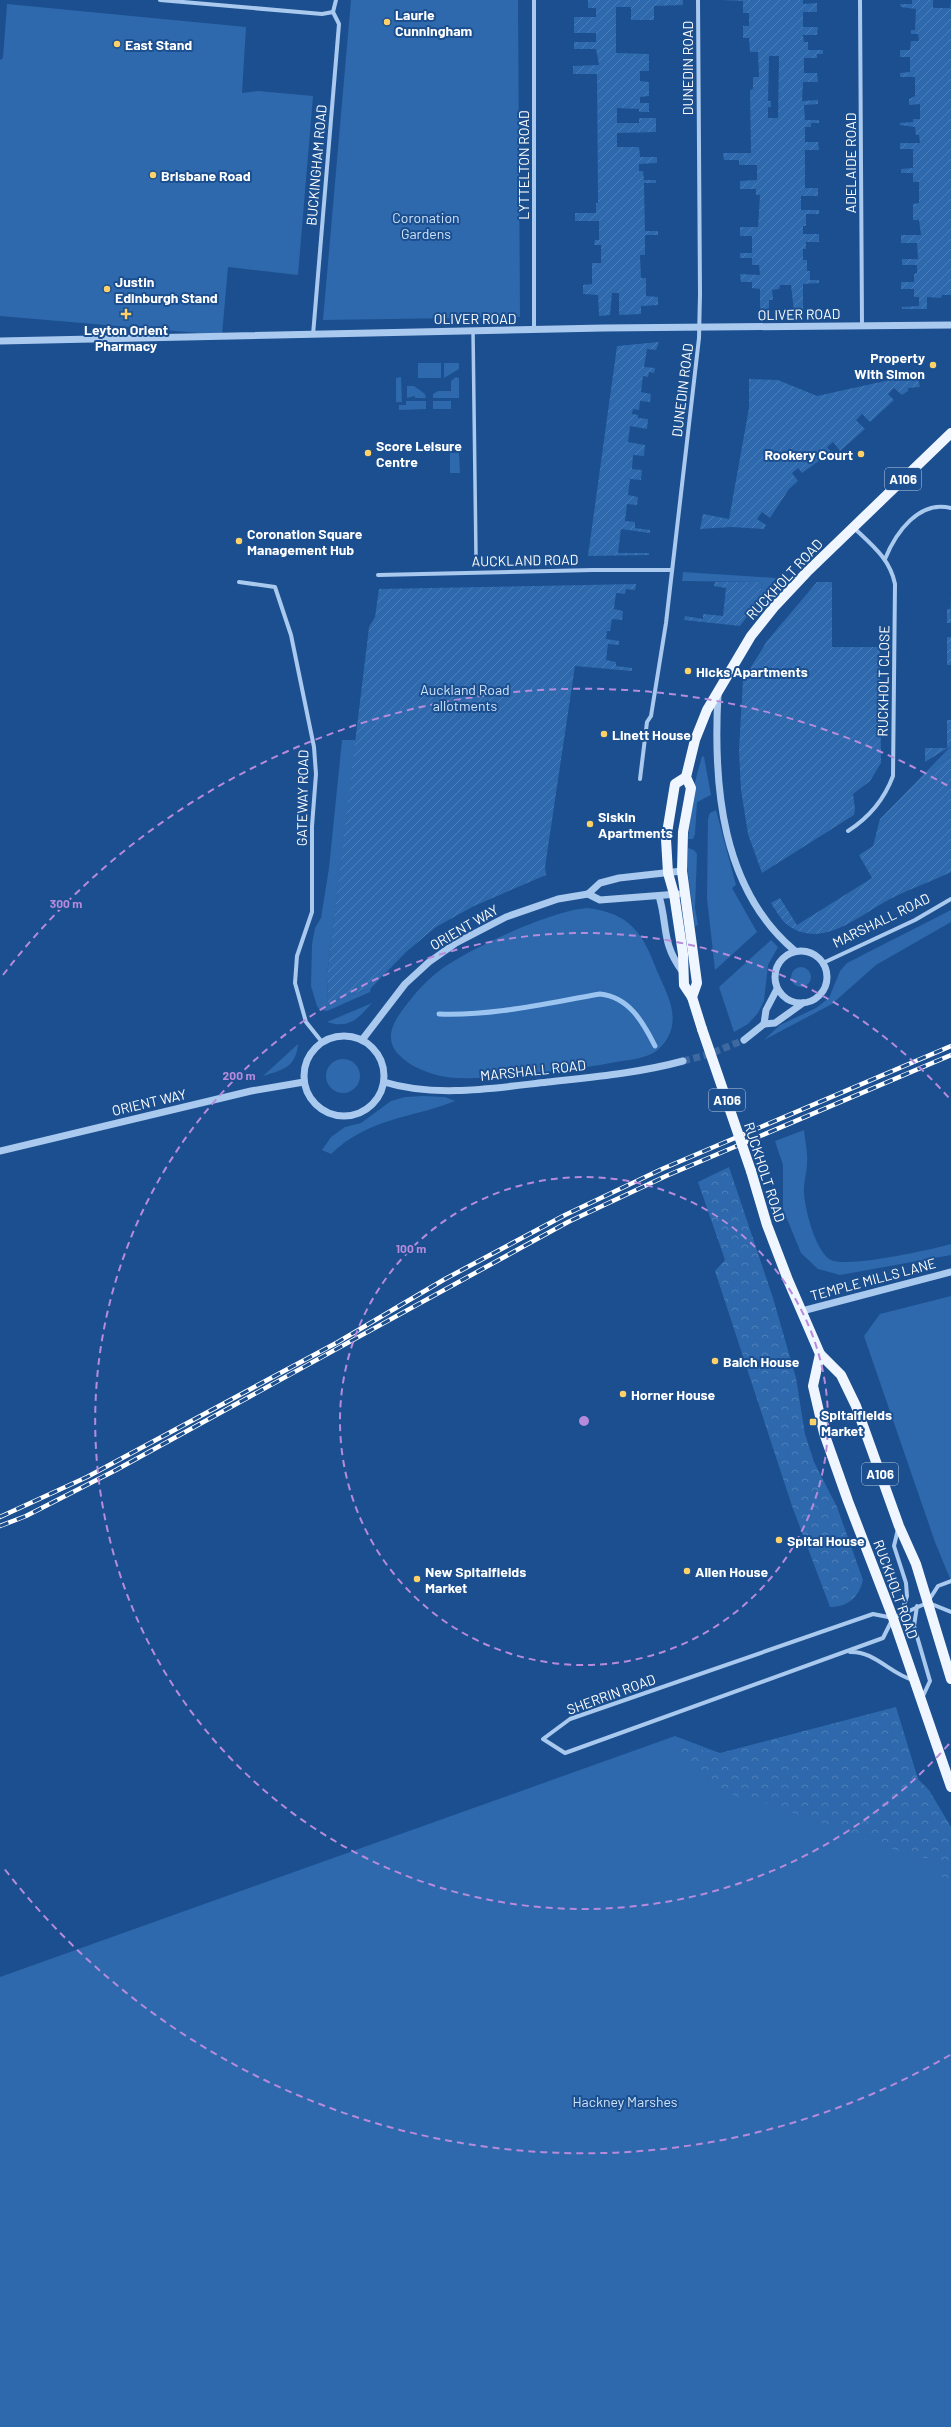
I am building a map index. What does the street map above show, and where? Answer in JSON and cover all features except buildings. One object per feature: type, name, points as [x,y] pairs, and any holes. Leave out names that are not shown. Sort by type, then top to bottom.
[{"type":"main road","name":"RUCKHOLT ROAD","points":[[692,996],[697,983],[682,871],[683,832],[692,788],[686,777],[695,740],[718,689],[751,636],[771,611],[807,572],[951,433]]},
{"type":"main road","name":"RUCKHOLT ROAD","points":[[686,777],[675,784],[666,839],[668,873],[674,894],[682,954],[684,985],[692,996],[751,1171],[767,1225],[802,1311],[820,1354],[841,1375],[856,1406],[899,1526],[916,1564],[922,1604],[951,1679]]},
{"type":"main road","name":"RUCKHOLT ROAD","points":[[820,1354],[813,1386],[824,1432],[848,1502],[897,1616],[913,1680],[951,1787]]},
{"type":"street","points":[[160,0],[327,14],[333,12]]},
{"type":"street","name":"BUCKINGHAM ROAD","points":[[313,335],[339,24],[333,12],[336,0]]},
{"type":"street","name":"LYTTELTON ROAD","points":[[534,0],[534,330]]},
{"type":"street","name":"DUNEDIN ROAD","points":[[640,780],[647,722],[651,716],[666,623],[699,329],[698,0]]},
{"type":"street","name":"ADELAIDE ROAD","points":[[860,0],[862,326]]},
{"type":"street","name":"OLIVER ROAD","points":[[0,341],[473,331],[951,325]]},
{"type":"street","points":[[473,331],[476,556]]},
{"type":"street","points":[[885,559],[891,545],[914,516],[929,508],[943,506],[951,508]]},
{"type":"street","name":"RUCKHOLT CLOSE","points":[[848,830],[873,812],[887,792],[893,776],[895,584],[892,570],[885,559],[854,528]]},
{"type":"street","name":"AUCKLAND ROAD","points":[[378,575],[593,570],[672,570]]},
{"type":"street","name":"GATEWAY ROAD","points":[[239,582],[276,586],[291,635],[306,701],[314,747],[316,774],[312,826],[312,912],[297,956],[295,982],[306,1022],[322,1042]]},
{"type":"street","name":"MARSHALL ROAD","points":[[718,689],[716,740],[720,798],[726,834],[736,864],[755,906],[779,937],[796,951],[812,953],[823,963],[827,979],[823,990],[817,998],[803,1003],[775,1023],[764,1024],[744,1040]]},
{"type":"street","name":"ORIENT WAY","points":[[362,1040],[405,984],[429,962],[456,943],[506,917],[558,899],[588,894],[600,883],[619,878],[682,871]]},
{"type":"street","name":"ORIENT WAY","points":[[588,894],[600,900],[686,893]]},
{"type":"street","name":"RUCKHOLT ROAD","points":[[659,896],[665,938],[672,957],[682,971]]},
{"type":"street","name":"MARSHALL ROAD","points":[[823,963],[915,920],[951,899]]},
{"type":"street","points":[[796,951],[788,954],[777,965],[774,978],[777,989],[790,1001],[803,1003]]},
{"type":"street","points":[[764,1024],[766,1010],[777,989]]},
{"type":"street","points":[[340,1035],[362,1040],[375,1050],[381,1060],[384,1082],[377,1098],[370,1106],[358,1114],[346,1116],[333,1114],[322,1109],[312,1100],[304,1082],[306,1063],[311,1052],[322,1042],[340,1035]]},
{"type":"street","name":"MARSHALL ROAD","points":[[384,1082],[394,1085],[428,1088],[497,1088],[656,1068],[683,1061]]},
{"type":"street","name":"ORIENT WAY","points":[[0,1151],[251,1091],[304,1082]]},
{"type":"street","name":"TEMPLE MILLS LANE","points":[[802,1311],[951,1272]]},
{"type":"street","points":[[897,1616],[907,1596],[906,1583],[894,1546],[899,1526]]},
{"type":"street","points":[[921,1702],[930,1681],[914,1626],[922,1604],[938,1586],[951,1581]]},
{"type":"street","points":[[897,1616],[922,1604],[951,1612]]},
{"type":"street","name":"SHERRIN ROAD","points":[[873,1614],[897,1616],[883,1638],[565,1753],[543,1739],[570,1719],[873,1614]]},
{"type":"street","name":"SHERRIN ROAD","points":[[846,1652],[865,1654],[901,1677],[913,1680]]},
{"type":"green space","name":"Coronation Gardens","points":[[351,0],[518,0],[520,317],[323,320]]},
{"type":"green space","points":[[588,0],[683,0],[683,5],[654,6],[654,20],[631,20],[631,7],[616,7],[616,53],[649,54],[649,71],[640,71],[640,81],[649,82],[649,96],[640,97],[640,103],[649,103],[649,112],[639,112],[639,109],[617,108],[617,123],[639,123],[639,118],[656,118],[656,132],[617,133],[617,147],[639,147],[640,157],[657,157],[657,163],[639,164],[639,171],[643,171],[644,180],[656,180],[656,183],[644,183],[645,231],[658,231],[658,235],[645,235],[645,255],[640,255],[641,278],[646,278],[646,296],[658,297],[658,305],[641,306],[641,314],[619,315],[619,293],[612,293],[610,315],[599,316],[598,295],[583,294],[583,285],[592,284],[592,263],[601,263],[601,245],[594,245],[595,240],[599,240],[599,221],[575,221],[575,213],[596,213],[596,203],[598,203],[597,74],[573,74],[573,66],[599,65],[596,49],[574,49],[574,42],[596,42],[596,33],[574,33],[574,17],[596,17],[596,8],[588,8]]},
{"type":"green space","points":[[721,0],[803,0],[803,4],[817,3],[817,12],[803,12],[803,27],[818,27],[817,35],[803,35],[804,42],[808,42],[808,50],[823,50],[823,54],[817,54],[817,58],[804,58],[804,73],[817,73],[818,82],[803,82],[802,101],[818,100],[818,104],[804,105],[805,120],[819,120],[819,123],[811,123],[811,127],[805,127],[805,142],[818,142],[819,150],[805,150],[805,188],[818,188],[818,196],[801,196],[801,210],[819,210],[819,214],[806,214],[806,226],[803,226],[803,234],[819,234],[819,242],[806,242],[806,249],[803,249],[803,260],[807,260],[807,271],[810,271],[810,280],[819,280],[819,283],[803,284],[803,311],[794,311],[791,285],[780,285],[779,289],[772,290],[773,300],[769,300],[769,312],[760,312],[760,289],[752,288],[752,282],[741,282],[740,274],[760,275],[759,265],[752,265],[752,258],[740,258],[740,253],[752,253],[752,236],[740,236],[740,227],[758,227],[760,195],[756,195],[756,189],[740,189],[740,181],[757,180],[757,165],[739,165],[739,160],[724,160],[723,153],[751,153],[750,90],[753,89],[753,77],[759,77],[758,52],[750,52],[749,38],[743,38],[743,26],[749,26],[749,13],[743,13],[743,1]],"holes":[[[769,56],[779,56],[778,118],[768,118],[768,107],[771,107],[771,101],[768,101]]]},
{"type":"green space","points":[[912,0],[933,0],[933,8],[950,8],[951,0],[951,295],[942,295],[941,298],[927,297],[927,309],[902,309],[902,307],[919,306],[919,297],[914,297],[914,289],[901,289],[901,282],[914,282],[914,274],[917,273],[917,265],[902,265],[902,259],[918,259],[917,243],[901,243],[901,235],[921,235],[919,220],[913,220],[913,204],[919,203],[919,182],[913,182],[913,173],[901,173],[901,169],[913,168],[913,149],[900,149],[900,143],[920,143],[919,135],[916,135],[915,127],[900,125],[900,123],[913,122],[913,119],[920,119],[920,104],[909,105],[909,99],[915,96],[915,77],[900,77],[900,73],[910,72],[910,57],[900,57],[900,50],[910,50],[911,41],[919,41],[918,34],[911,34],[911,30],[915,30],[916,9],[901,7],[900,4],[912,4]]},
{"type":"green space","name":"Brisbane Road","points":[[7,4],[246,27],[242,93],[258,91],[313,96],[298,275],[228,267],[222,335],[0,316],[0,60],[3,58]]},
{"type":"green space","points":[[659,342],[656,350],[647,349],[644,367],[655,368],[654,373],[649,372],[648,377],[643,376],[641,392],[651,394],[650,402],[640,401],[639,410],[633,409],[632,414],[638,415],[638,418],[648,419],[647,429],[630,426],[628,442],[645,445],[644,456],[633,455],[632,469],[642,470],[641,480],[630,479],[628,495],[638,497],[637,505],[627,504],[625,521],[635,522],[635,528],[650,530],[650,533],[621,529],[618,553],[649,553],[649,555],[588,556],[617,346]]},
{"type":"green space","points":[[418,363],[441,363],[441,378],[418,378]]},
{"type":"green space","points":[[444,363],[459,363],[459,369],[444,378]]},
{"type":"green space","points":[[917,374],[920,387],[908,388],[908,391],[902,395],[894,388],[888,394],[894,400],[870,422],[862,414],[856,420],[865,429],[840,451],[833,442],[827,447],[831,452],[802,473],[798,468],[792,473],[798,481],[789,489],[770,518],[762,512],[757,519],[766,525],[764,529],[731,527],[700,529],[703,514],[729,519],[749,408],[749,379],[778,380],[817,396]]},
{"type":"green space","points":[[401,377],[402,402],[396,402],[396,378]]},
{"type":"green space","points":[[456,377],[459,378],[459,398],[433,398],[433,394],[438,391],[451,391],[451,381]]},
{"type":"green space","points":[[407,386],[414,386],[425,394],[426,398],[415,398],[415,396],[407,398]]},
{"type":"green space","points":[[406,401],[426,401],[426,409],[399,410],[399,405],[406,405]]},
{"type":"green space","points":[[433,401],[451,401],[451,409],[433,409]]},
{"type":"green space","points":[[450,453],[459,453],[460,473],[450,473]]},
{"type":"green space","points":[[683,572],[776,578],[758,601],[763,582],[682,581]]},
{"type":"green space","points":[[715,582],[763,582],[758,601],[740,626],[684,620],[685,616],[703,619],[703,614],[723,616],[726,588],[714,586]]},
{"type":"green space","points":[[817,582],[832,582],[832,647],[880,647],[881,763],[870,781],[853,794],[855,809],[854,815],[762,873],[748,834],[741,790],[739,750],[743,680],[767,641]]},
{"type":"green space","name":"Auckland Road allotments","points":[[636,584],[635,590],[626,589],[625,594],[616,593],[614,609],[623,611],[622,620],[612,619],[610,631],[607,631],[606,639],[619,641],[619,645],[608,644],[606,660],[616,662],[616,666],[632,668],[632,671],[575,666],[545,867],[546,875],[474,906],[436,927],[406,952],[371,988],[328,1003],[327,975],[369,627],[375,617],[379,589]]},
{"type":"green space","points":[[950,595],[951,623],[947,623],[947,609],[950,609]]},
{"type":"green space","points":[[947,637],[951,637],[951,665],[947,665]]},
{"type":"green space","points":[[947,720],[951,720],[951,746],[925,762],[925,748],[947,748]]},
{"type":"green space","points":[[342,740],[356,740],[327,975],[328,1003],[371,988],[370,992],[327,1011],[320,1010],[317,1006],[311,986],[312,944],[315,928],[321,918],[329,868]]},
{"type":"green space","points":[[951,746],[951,756],[924,774]]},
{"type":"green space","points":[[702,756],[704,757],[711,795],[697,802],[695,834],[693,839],[688,839],[694,786]]},
{"type":"green space","points":[[951,756],[951,872],[897,895],[852,922],[825,933],[812,934],[798,931],[785,923],[771,903],[780,898],[797,925],[872,878],[859,855],[873,846],[880,819],[924,774]]},
{"type":"green space","points":[[716,810],[736,885],[732,888],[757,932],[715,970],[707,898],[708,819],[710,813]]},
{"type":"green space","points":[[688,848],[694,850],[697,854],[695,908],[698,925],[695,926],[687,866]]},
{"type":"green space","points":[[587,908],[602,911],[624,920],[633,927],[646,946],[671,1004],[673,1022],[671,1030],[667,1039],[660,1048],[647,1056],[639,1058],[577,1068],[462,1078],[440,1076],[427,1072],[408,1063],[398,1054],[392,1045],[391,1040],[392,1030],[396,1020],[415,994],[441,969],[479,947],[516,930],[555,915],[572,910]]},
{"type":"green space","points":[[951,910],[951,922],[876,965],[832,1004],[764,1040],[780,1025],[816,1008],[829,998],[840,971],[847,963]]},
{"type":"green space","points":[[771,940],[778,947],[768,965],[764,1001],[758,1013],[748,1024],[734,1032],[719,987]]},
{"type":"green space","points":[[801,967],[808,970],[811,977],[808,984],[801,987],[794,984],[791,977],[794,970]]},
{"type":"green space","points":[[372,1003],[362,1014],[352,1021],[341,1024],[327,1022]]},
{"type":"green space","points":[[298,1044],[297,1052],[291,1063],[277,1072],[263,1076]]},
{"type":"green space","points":[[340,1059],[346,1059],[355,1064],[359,1070],[359,1082],[355,1088],[346,1093],[340,1093],[331,1088],[326,1079],[326,1073],[331,1064]]},
{"type":"green space","points":[[405,1097],[445,1097],[455,1101],[376,1126],[360,1133],[331,1154],[322,1150],[331,1137],[345,1127],[361,1123],[391,1101]]},
{"type":"green space","points":[[804,1130],[807,1151],[807,1170],[804,1182],[804,1195],[811,1227],[820,1248],[825,1255],[831,1260],[840,1262],[854,1262],[890,1257],[951,1244],[951,1255],[840,1275],[818,1269],[801,1253],[783,1209],[783,1165],[775,1141]]},
{"type":"green space","points":[[729,1167],[773,1298],[796,1378],[805,1434],[814,1462],[837,1507],[863,1580],[859,1591],[852,1600],[836,1607],[830,1607],[792,1506],[715,1271],[725,1260],[698,1182]]},
{"type":"green space","points":[[951,1296],[951,1581],[935,1542],[864,1336],[880,1314]]},
{"type":"green space","points":[[896,1707],[918,1779],[929,1790],[951,1827],[951,1898],[935,1859],[916,1857],[746,1796],[757,1807],[710,1783],[668,1744],[720,1753]]},
{"type":"green space","name":"Hackney Marshes","points":[[675,1736],[951,1841],[951,2427],[0,2427],[0,1977]]},
{"type":"waterway","points":[[439,1014],[500,1011],[600,994],[610,996],[627,1005],[640,1020],[655,1046]]},
{"type":"tunnel","points":[[683,1061],[707,1055],[744,1040]]},
{"type":"railway","points":[[0,1517],[87,1477],[338,1342],[445,1279],[565,1215],[662,1169],[951,1046]]},
{"type":"railway","points":[[0,1526],[26,1516],[116,1470],[568,1222],[666,1176],[951,1055]]},
{"type":"place","name":"Laurie Cunningham","points":[[387,22]]},
{"type":"place","name":"East Stand","points":[[117,44]]},
{"type":"place","name":"Brisbane Road","points":[[153,175]]},
{"type":"place","name":"Justin Edinburgh Stand","points":[[107,289]]},
{"type":"place","name":"Leyton Orient Pharmacy","points":[[126,314]]},
{"type":"place","name":"Property With Simon","points":[[933,365]]},
{"type":"place","name":"Score Leisure Centre","points":[[368,453]]},
{"type":"place","name":"Rookery Court","points":[[861,454]]},
{"type":"place","name":"Coronation Square Management Hub","points":[[239,541]]},
{"type":"place","name":"Hicks Apartments","points":[[688,671]]},
{"type":"place","name":"Linett House","points":[[604,734]]},
{"type":"place","name":"Siskin Apartments","points":[[590,824]]},
{"type":"place","name":"Balch House","points":[[715,1361]]},
{"type":"place","name":"Horner House","points":[[623,1394]]},
{"type":"place","name":"Spitalfields Market","points":[[813,1422]]},
{"type":"place","name":"Spital House","points":[[779,1540]]},
{"type":"place","name":"Allen House","points":[[687,1571]]},
{"type":"place","name":"New Spitalfields Market","points":[[417,1579]]}]
